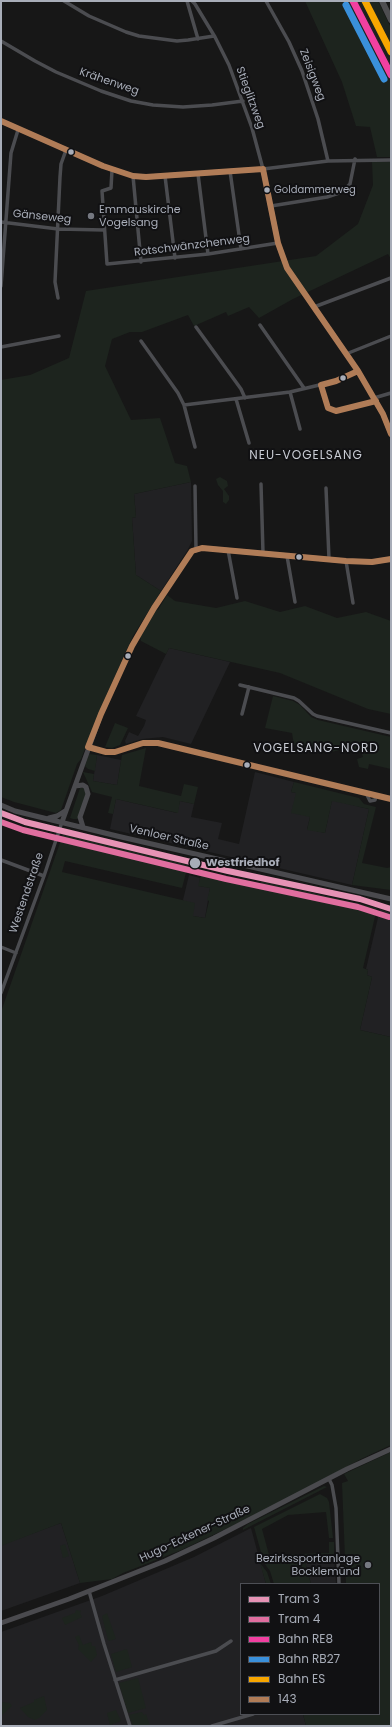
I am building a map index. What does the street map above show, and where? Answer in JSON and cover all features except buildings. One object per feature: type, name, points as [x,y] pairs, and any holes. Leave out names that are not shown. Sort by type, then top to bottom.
[{"type":"highway","points":[[382,1],[391,20]]},
{"type":"street","points":[[64,1],[89,16],[139,36],[166,40],[198,39],[214,36]]},
{"type":"street","points":[[187,1],[198,39]]},
{"type":"street","name":"Stieglitzweg","points":[[192,1],[214,36],[229,66],[243,101],[257,144],[263,170]]},
{"type":"street","name":"Zeisigweg","points":[[266,1],[289,42],[302,71],[318,119],[328,161]]},
{"type":"street","name":"Krähenweg","points":[[1,41],[56,72],[101,91],[131,101],[154,105],[183,107],[243,101]]},
{"type":"street","points":[[1,121],[18,130],[112,170],[133,176],[165,176],[263,170],[328,161],[355,159],[391,160]]},
{"type":"street","points":[[1,286],[11,153],[18,130]]},
{"type":"street","points":[[58,298],[55,282],[60,170],[66,150]]},
{"type":"street","points":[[271,206],[327,197],[342,192],[347,188],[352,179],[355,159]]},
{"type":"street","points":[[104,230],[102,191],[111,188],[112,170]]},
{"type":"street","points":[[263,170],[278,243],[287,268],[358,371],[383,414],[391,434]]},
{"type":"street","points":[[230,172],[241,249]]},
{"type":"street","points":[[198,174],[208,254]]},
{"type":"street","points":[[133,176],[141,262]]},
{"type":"street","points":[[165,176],[175,258]]},
{"type":"street","name":"Gänseweg","points":[[1,222],[58,229],[104,230]]},
{"type":"street","name":"Rotschwänzchenweg","points":[[104,230],[107,264],[141,262],[208,254],[278,243]]},
{"type":"street","points":[[314,307],[391,278]]},
{"type":"street","points":[[260,326],[304,388]]},
{"type":"street","points":[[196,327],[241,388],[245,398]]},
{"type":"street","points":[[1,347],[59,336]]},
{"type":"street","points":[[346,354],[391,336]]},
{"type":"street","points":[[141,341],[184,405],[195,447]]},
{"type":"street","points":[[184,405],[290,392],[336,381],[358,371]]},
{"type":"street","points":[[290,392],[300,429]]},
{"type":"street","points":[[374,398],[391,393]]},
{"type":"street","points":[[236,399],[249,444]]},
{"type":"street","points":[[261,484],[263,553]]},
{"type":"street","points":[[195,486],[196,549]]},
{"type":"street","points":[[326,488],[330,559]]},
{"type":"street","points":[[62,822],[79,770],[101,714],[135,640],[173,578],[192,551],[196,549],[228,550],[346,561],[372,562],[391,559]]},
{"type":"street","points":[[228,550],[237,598]]},
{"type":"street","points":[[287,556],[295,602]]},
{"type":"street","points":[[346,561],[353,603]]},
{"type":"street","points":[[240,685],[294,698],[300,701],[313,714],[339,720],[346,724],[391,733]]},
{"type":"street","points":[[242,714],[249,687]]},
{"type":"street","points":[[88,747],[106,752],[115,752],[143,743],[158,743],[391,799]]},
{"type":"street","points":[[79,770],[86,787],[88,798],[80,817],[83,827]]},
{"type":"street","points":[[75,786],[83,785],[86,787]]},
{"type":"street","points":[[366,793],[370,801],[375,800],[376,796]]},
{"type":"street","name":"Venloer Straße","points":[[1,805],[15,811],[230,863],[391,899]]},
{"type":"street","points":[[48,818],[57,816],[66,810]]},
{"type":"street","name":"Westendstraße","points":[[1,993],[62,822]]},
{"type":"street","points":[[1,860],[44,876]]},
{"type":"street","name":"Venloer Straße","points":[[381,896],[391,895]]},
{"type":"street","points":[[1,946],[16,953]]},
{"type":"street","name":"Hugo-Eckener-Straße","points":[[1,1623],[89,1591],[164,1561],[214,1538],[391,1449]]},
{"type":"street","points":[[329,1479],[332,1485],[336,1508],[339,1583]]},
{"type":"street","points":[[89,1591],[130,1726]]},
{"type":"street","points":[[115,1680],[216,1651],[231,1641]]},
{"type":"street","points":[[212,1726],[250,1715]]},
{"type":"shaded area","points":[[305,1],[351,1],[391,78],[391,157],[377,157],[370,127],[356,126],[342,82]]},
{"type":"shaded area","points":[[351,1],[359,1],[391,63],[391,78]]},
{"type":"shaded area","points":[[359,1],[378,1],[391,28],[391,63]]},
{"type":"shaded area","points":[[372,162],[391,162],[391,259],[388,254],[293,299],[259,318],[249,307],[228,316],[226,312],[194,326],[188,315],[142,332],[130,332],[112,339],[105,366],[131,420],[160,418],[175,463],[187,466],[191,482],[134,494],[136,517],[132,518],[136,575],[161,591],[133,636],[106,696],[81,759],[77,764],[61,810],[56,813],[1,797],[1,380],[30,375],[69,358],[86,291],[316,256],[358,224],[373,185]]},
{"type":"shaded area","points":[[322,448],[324,455],[306,459],[304,452]]},
{"type":"shaded area","points":[[220,477],[227,481],[228,486],[224,489],[229,496],[229,500],[226,504],[223,502],[223,491],[218,485],[216,479]]},
{"type":"shaded area","points":[[191,482],[192,541],[161,591],[136,575],[132,518],[136,517],[134,494]]},
{"type":"shaded area","points":[[167,595],[175,601],[216,608],[245,601],[280,612],[305,606],[337,618],[366,612],[391,621],[391,714],[368,709],[280,673],[169,648],[166,654],[141,641],[140,637],[156,609],[158,610]]},
{"type":"shaded area","points":[[169,648],[230,662],[191,744],[163,737],[142,739],[126,744],[125,741],[129,732],[138,736],[144,726],[146,720],[136,716]]},
{"type":"shaded area","points":[[273,696],[293,701],[300,705],[311,717],[318,720],[391,737],[391,769],[369,764],[368,769],[359,767],[357,759],[363,757],[361,751],[348,748],[327,753],[294,745],[292,733],[265,728]]},
{"type":"shaded area","points":[[115,723],[128,728],[120,745],[112,748],[105,747]]},
{"type":"shaded area","points":[[146,748],[139,786],[181,796],[184,784],[198,787],[194,804],[180,801],[178,813],[116,799],[113,814],[108,813],[112,797],[92,792],[83,772],[94,774],[93,781],[117,785],[122,755]]},
{"type":"shaded area","points":[[89,754],[97,755],[95,771],[88,769],[85,766]]},
{"type":"shaded area","points":[[97,755],[121,760],[117,785],[93,781]]},
{"type":"shaded area","points":[[255,772],[294,782],[291,792],[296,793],[310,817],[307,829],[325,833],[332,800],[369,809],[352,885],[110,829],[116,799],[177,813],[180,801],[194,804],[191,817],[222,823],[218,839],[239,844]]},
{"type":"shaded area","points":[[294,782],[359,798],[364,804],[376,807],[362,863],[387,868],[391,867],[391,890],[352,885],[369,809],[332,801],[325,833],[307,830],[310,817],[291,813],[296,793],[291,792]]},
{"type":"shaded area","points":[[80,788],[84,788],[87,794],[79,819],[73,819],[70,818]]},
{"type":"shaded area","name":"Westfriedhof","points":[[63,834],[149,854],[188,865],[182,888],[65,861],[62,872],[195,903],[193,916],[205,918],[209,901],[207,900],[210,888],[198,886],[202,871],[260,884],[261,882],[268,882],[377,908],[363,968],[368,970],[367,975],[372,977],[360,1030],[391,1037],[391,1445],[361,1459],[266,1510],[179,1551],[123,1573],[112,1579],[80,1583],[61,1523],[1,1546],[1,1012]]},
{"type":"shaded area","points":[[189,875],[200,878],[199,886],[210,888],[205,918],[193,916],[183,900]]},
{"type":"shaded area","points":[[380,909],[391,913],[391,1037],[360,1030],[372,977],[367,975],[368,970],[366,969]]},
{"type":"shaded area","name":"Bezirkssportanlage Bocklemünd","points":[[391,1452],[391,1726],[306,1726],[303,1715],[380,1715],[380,1583],[346,1583],[342,1483],[348,1481],[344,1474]]},
{"type":"shaded area","points":[[324,1486],[327,1487],[243,1530],[243,1528],[248,1524]]},
{"type":"shaded area","points":[[320,1494],[327,1498],[329,1502],[333,1538],[329,1538],[326,1512],[288,1515],[262,1529],[269,1555],[329,1553],[329,1542],[334,1542],[334,1556],[304,1558],[311,1583],[274,1583],[270,1571],[264,1563],[254,1527]]},
{"type":"shaded area","points":[[61,1523],[80,1583],[1,1611],[1,1545]]},
{"type":"shaded area","points":[[251,1528],[266,1583],[240,1583],[240,1715],[303,1715],[306,1726],[1,1726],[1,1632],[102,1596],[194,1557]]},
{"type":"shaded area","points":[[65,1544],[69,1556],[63,1558],[60,1546]]},
{"type":"shaded area","points":[[334,1556],[336,1583],[311,1583],[304,1558]]},
{"type":"shaded area","points":[[260,1563],[267,1572],[271,1583],[266,1583]]},
{"type":"shaded area","points":[[76,1610],[81,1611],[80,1613],[82,1617],[65,1625],[62,1618],[75,1613]]},
{"type":"shaded area","points":[[107,1613],[116,1639],[109,1641],[102,1616]]},
{"type":"shaded area","points":[[79,1635],[83,1645],[91,1642],[92,1646],[95,1646],[97,1655],[91,1662],[78,1649],[79,1645],[75,1637]]},
{"type":"shaded area","points":[[127,1649],[132,1667],[116,1672],[111,1654]]},
{"type":"shaded area","points":[[138,1678],[146,1708],[128,1713],[119,1683]]},
{"type":"shaded area","points":[[44,1696],[47,1710],[35,1720],[28,1717],[20,1708],[34,1702],[34,1700]]},
{"type":"shaded area","points":[[1,1702],[10,1703],[12,1706],[1,1716]]},
{"type":"shaded area","points":[[116,1710],[121,1721],[110,1725],[107,1713]]},
{"type":"shaded area","points":[[142,1712],[144,1715],[146,1714],[150,1726],[133,1726],[129,1715]]},
{"type":"tram line","name":"3","points":[[1,813],[25,822],[228,871],[360,899],[391,909]]},
{"type":"tram line","name":"4","points":[[1,822],[23,830],[226,879],[358,907],[389,917]]},
{"type":"rail line","name":"RE8","points":[[353,1],[391,75]]},
{"type":"rail line","name":"ES","points":[[365,1],[391,52]]},
{"type":"rail line","name":"RB27","points":[[346,5],[384,79]]},
{"type":"transit line","name":"143","points":[[1,121],[103,166],[133,176],[146,177],[263,169]]},
{"type":"transit line","name":"143","points":[[263,169],[278,243],[287,268],[358,371],[383,414],[391,434]]},
{"type":"transit line","name":"143","points":[[358,371],[336,381],[321,385],[328,408],[336,411],[376,401]]},
{"type":"transit line","name":"143","points":[[88,747],[101,714],[132,646],[154,608],[192,551],[202,548],[346,561],[372,562],[391,559]]},
{"type":"transit line","name":"143","points":[[88,747],[106,752],[115,752],[143,743],[158,743],[391,799]]},
{"type":"place","name":"Goldammerweg","points":[[267,190]]},
{"type":"place","name":"Emmauskirche Vogelsang","points":[[91,216]]},
{"type":"place","name":"Westfriedhof","points":[[195,863]]},
{"type":"place","name":"Bezirkssportanlage Bocklemünd","points":[[368,1565]]},
{"type":"district","name":"NEU-VOGELSANG","points":[[306,456]]},
{"type":"district","name":"VOGELSANG-NORD","points":[[316,749]]}]
